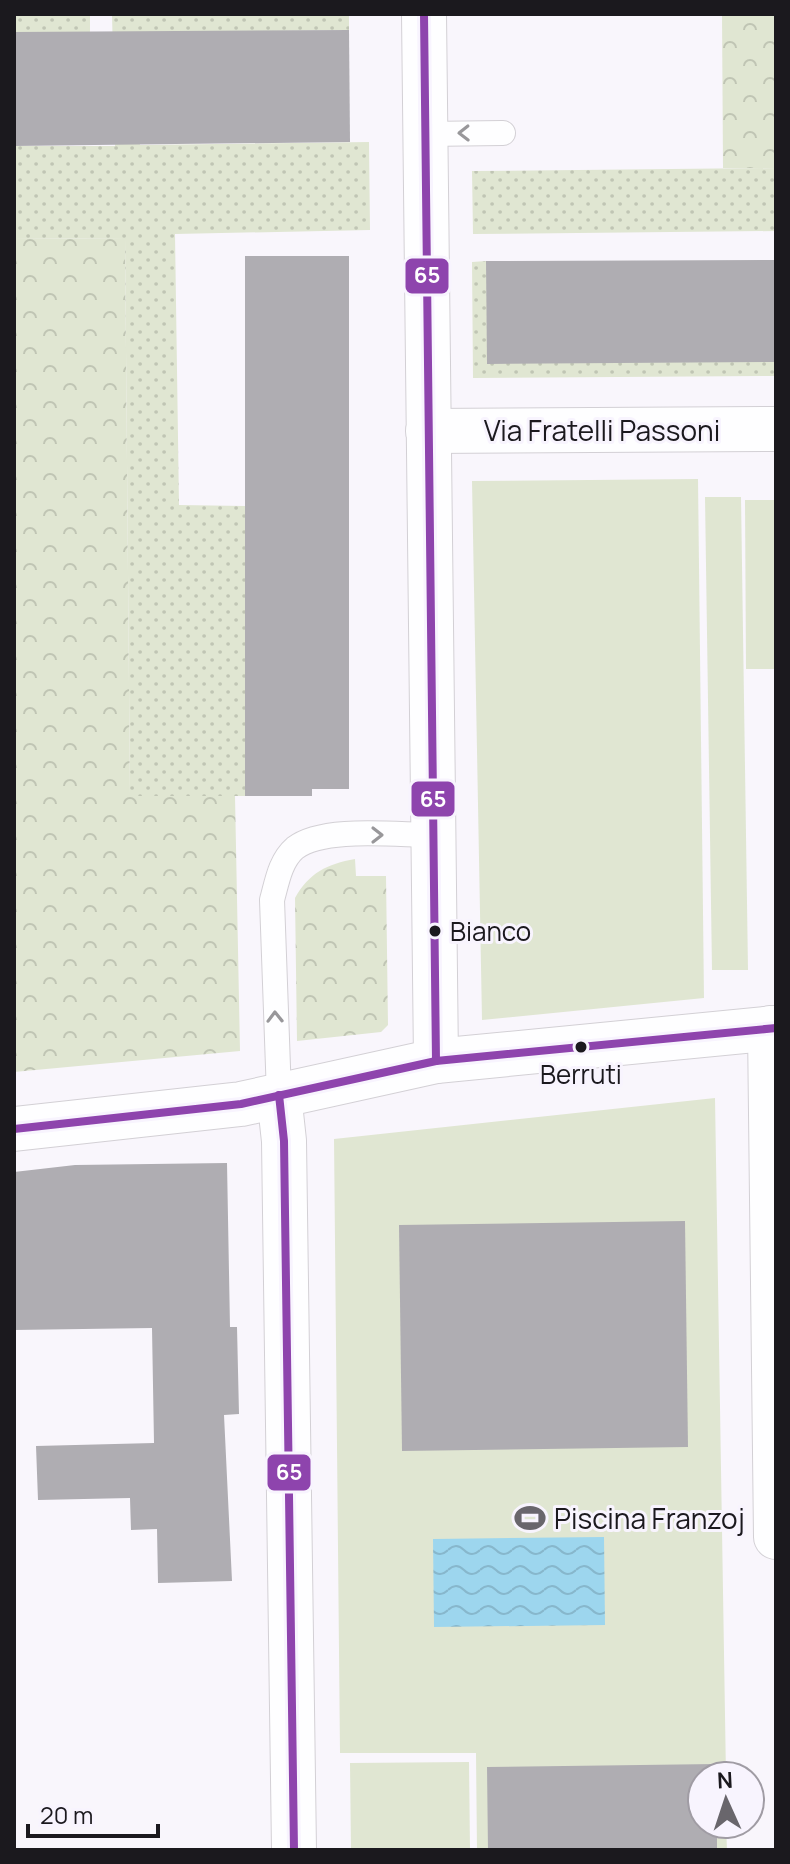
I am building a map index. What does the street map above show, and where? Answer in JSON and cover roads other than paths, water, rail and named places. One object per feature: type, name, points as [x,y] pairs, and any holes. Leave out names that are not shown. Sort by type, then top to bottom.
[{"type":"street","points":[[424,14],[436,1061]]},
{"type":"street","name":"Via Fratelli Passoni","points":[[428,431],[776,429]]},
{"type":"street","points":[[14,1129],[241,1104],[436,1061],[773,1028],[776,1537]]},
{"type":"street","points":[[279,1095],[284,1141],[294,1850]]},
{"type":"lane","points":[[425,134],[503,133]]},
{"type":"lane","points":[[279,1095],[272,900],[280,869],[295,848],[322,836],[432,835]]},
{"type":"water","points":[[604,1537],[605,1625],[434,1627],[433,1539]]},
{"type":"place","name":"Bianco","points":[[435,931]]},
{"type":"place","name":"Berruti","points":[[581,1047]]},
{"type":"place","name":"Piscina Franzoj","points":[[530,1518]]}]
